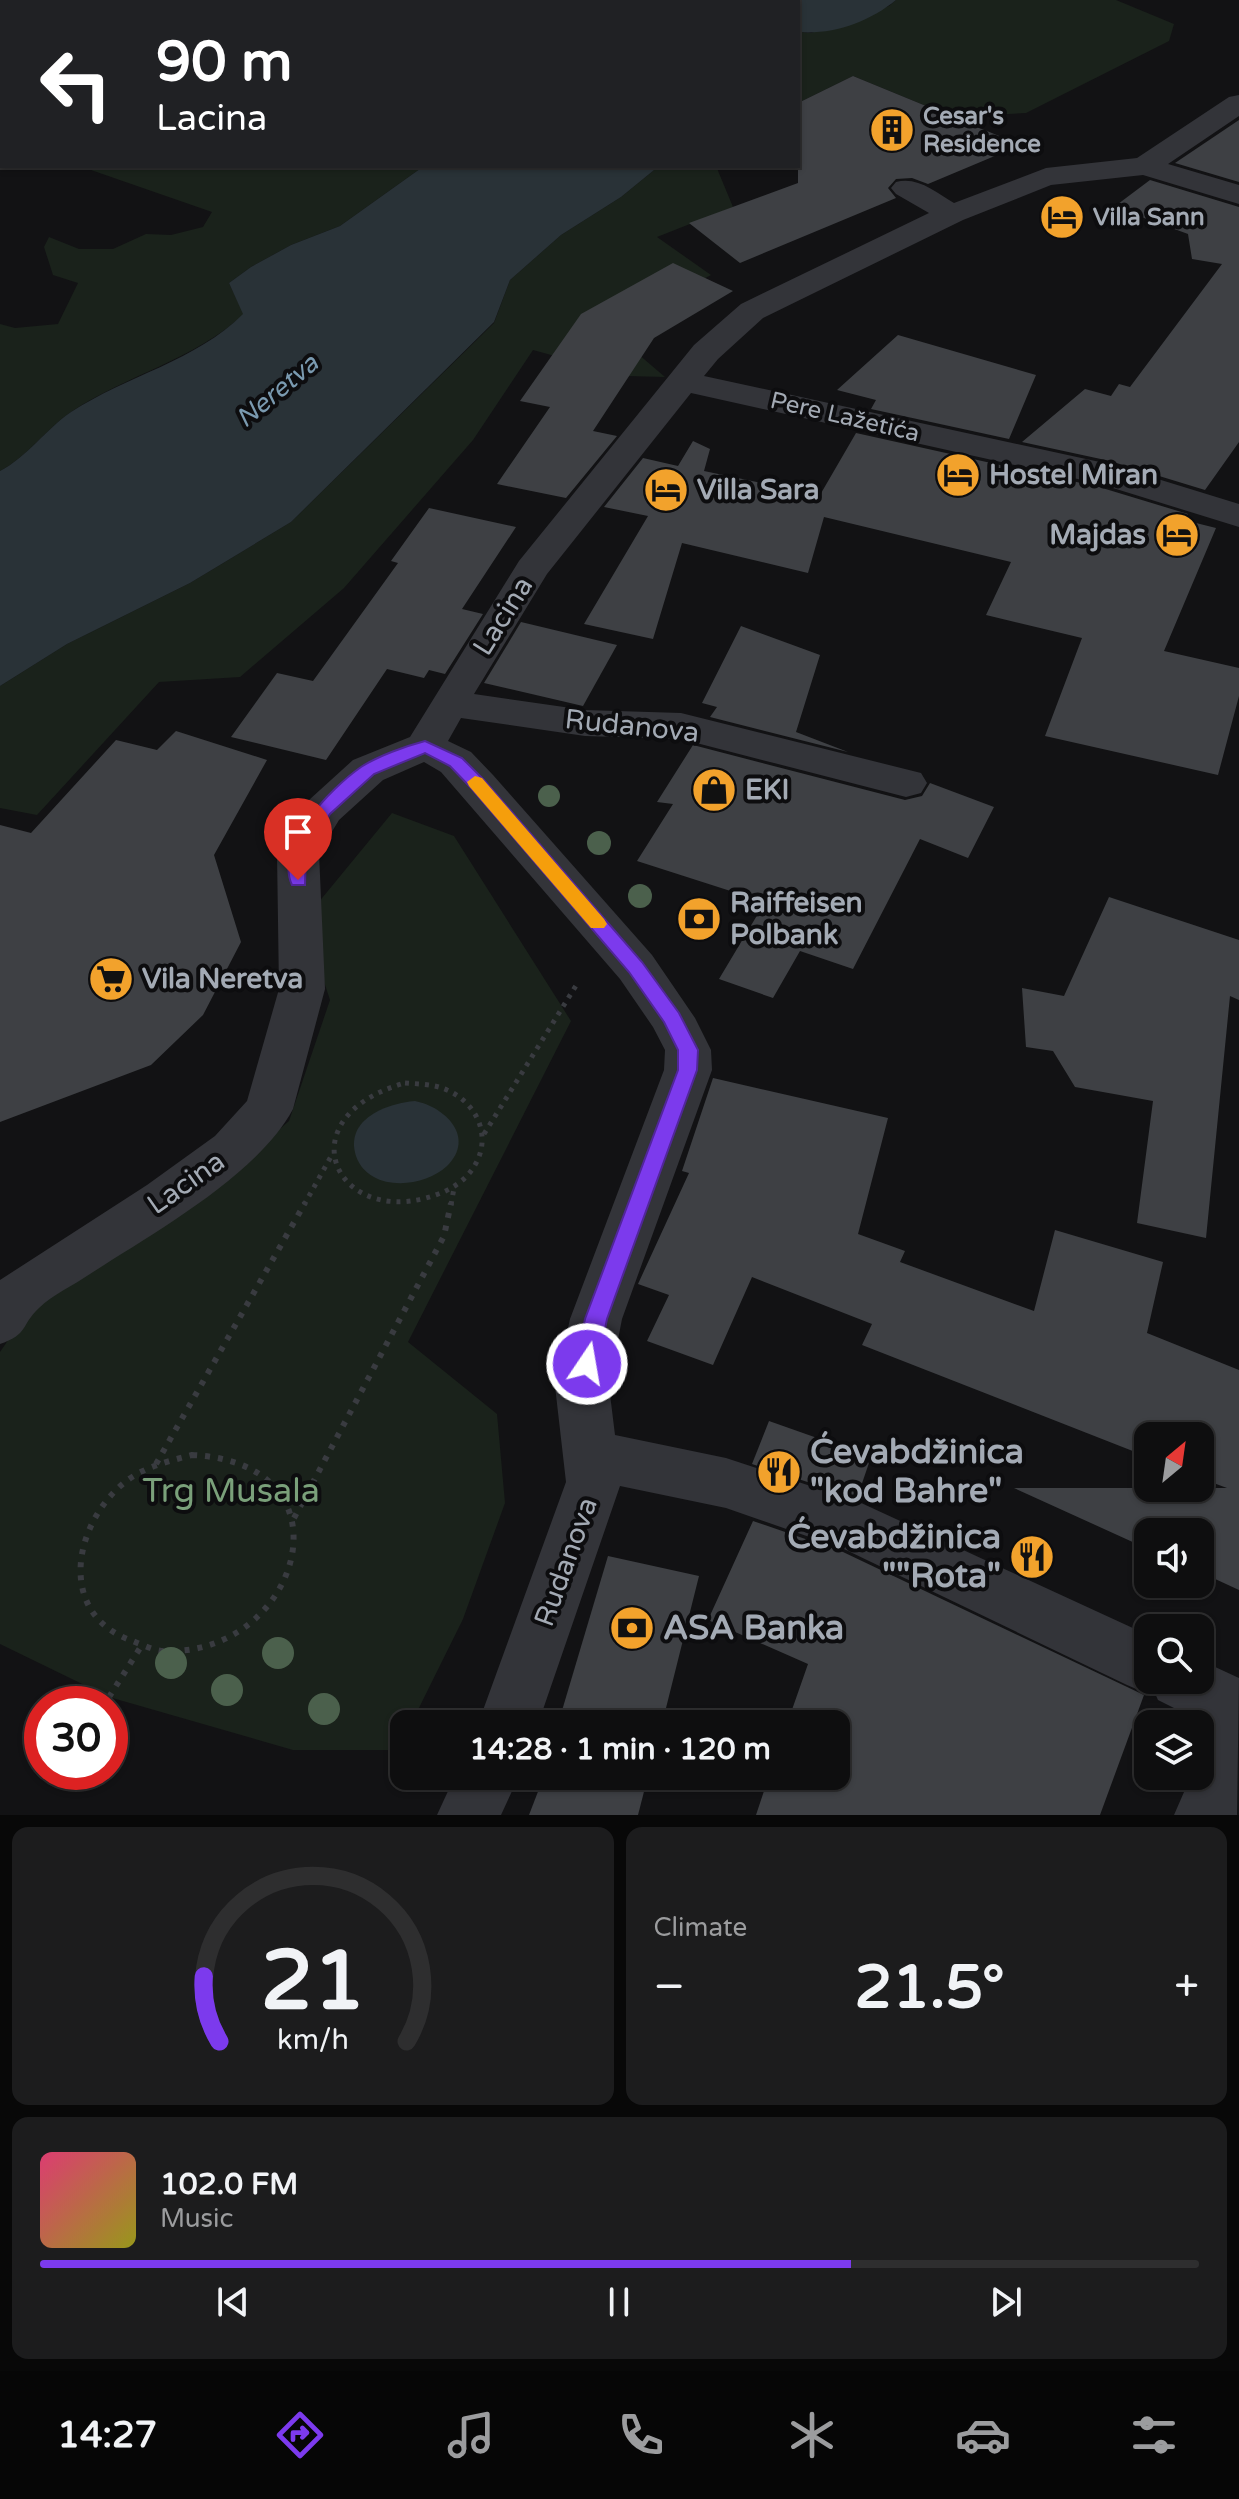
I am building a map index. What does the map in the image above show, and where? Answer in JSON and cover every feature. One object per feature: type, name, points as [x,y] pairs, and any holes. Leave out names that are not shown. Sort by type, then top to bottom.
[{"type":"street","name":"Lacina","points":[[0,1322],[20,1293],[165,1199],[232,1150],[269,1109],[302,989],[298,853],[324,810],[368,770],[425,746],[532,569],[706,352],[752,311],[952,214],[1046,177],[1145,166],[1239,103]]},
{"type":"street","points":[[1145,166],[1239,195]]},
{"type":"street","points":[[906,188],[952,214]]},
{"type":"street","name":"Pere Lažetića","points":[[683,381],[1109,475],[1235,506]]},
{"type":"street","name":"Rudanova","points":[[449,703],[585,723],[681,726],[906,783]]},
{"type":"street","name":"Rudanova","points":[[425,746],[456,762],[478,785],[636,967],[672,1018],[688,1050],[688,1070],[596,1319],[582,1386],[594,1482],[513,1710]]},
{"type":"street","points":[[591,1455],[726,1483],[859,1528],[1134,1658]]},
{"type":"street","points":[[1208,1694],[1239,1709]]},
{"type":"street","points":[[1205,1815],[1239,1743]]},
{"type":"street","points":[[468,1815],[481,1790]]},
{"type":"path","points":[[484,1134],[608,935]]},
{"type":"path","points":[[156,1465],[333,1152],[336,1131],[347,1112],[363,1098],[382,1088],[405,1083],[427,1084],[466,1101],[479,1116],[484,1134],[482,1152],[471,1172],[454,1188],[430,1198],[403,1202],[377,1199],[356,1187],[340,1171],[333,1152]]},
{"type":"path","points":[[294,1519],[444,1236],[454,1188]]},
{"type":"path","points":[[192,1455],[225,1457],[257,1469],[280,1490],[294,1519],[295,1550],[287,1581],[268,1609],[241,1632],[208,1648],[173,1653],[140,1648],[109,1632],[88,1606],[80,1574],[84,1540],[100,1508],[125,1483],[156,1465],[192,1455]]},
{"type":"path","points":[[116,1686],[140,1648]]},
{"type":"green space","points":[[896,0],[1116,0],[1174,24],[1169,41],[1026,113],[953,117],[853,76],[800,102],[800,32],[811,33],[889,6]]},
{"type":"green space","points":[[421,168],[340,226],[291,245],[251,267],[229,283],[244,314],[204,344],[71,412],[0,471],[0,324],[15,328],[58,324],[78,283],[53,275],[44,247],[49,237],[79,249],[113,249],[146,234],[171,235],[203,227],[212,212],[91,170]]},
{"type":"green space","points":[[657,168],[717,168],[733,207],[657,237],[711,275],[666,299],[624,342],[665,377],[627,376],[533,350],[473,440],[344,588],[240,677],[159,682],[37,815],[0,808],[0,686],[67,644],[190,583],[291,522],[494,323],[510,280],[561,235],[621,197]]},
{"type":"green space","name":"Trg Musala","points":[[392,813],[454,836],[571,1021],[408,1342],[497,1414],[505,1503],[463,1619],[418,1710],[390,1710],[390,1750],[293,1750],[128,1702],[128,1686],[86,1686],[0,1644],[0,1352],[13,1333],[61,1282],[189,1208],[289,1121],[330,1000],[304,920]]},
{"type":"water","points":[[800,0],[896,0],[874,15],[850,25],[800,32]]},
{"type":"water","name":"Neretva","points":[[421,168],[657,168],[621,197],[561,235],[510,280],[494,322],[291,522],[190,583],[67,644],[0,686],[0,471],[71,412],[182,356],[224,330],[243,314],[229,283],[251,267],[291,245],[340,226]]},
{"type":"water","points":[[415,1101],[437,1110],[453,1125],[458,1134],[455,1155],[447,1166],[425,1179],[398,1183],[372,1176],[356,1156],[356,1132],[371,1115],[393,1105]]},
{"type":"building","name":"Cesar's Residence","points":[[853,76],[1021,145],[928,184],[912,178],[896,179],[888,188],[896,198],[740,263],[689,223],[798,183],[800,102]]},
{"type":"building","points":[[1239,120],[1239,182],[1175,163]]},
{"type":"building","points":[[1150,180],[1239,207],[1239,442],[1205,490],[1110,461],[1022,442],[1085,389],[1111,396],[1119,384],[1130,387],[1222,264],[1192,259],[1188,234],[1114,207]]},
{"type":"building","points":[[673,263],[733,291],[654,338],[593,431],[617,436],[566,498],[497,484],[550,407],[520,401],[581,314]]},
{"type":"building","points":[[898,335],[1036,375],[1009,439],[871,409],[876,400],[837,390]]},
{"type":"building","points":[[856,433],[1099,487],[1188,514],[1184,520],[1216,528],[1164,651],[1239,668],[1239,696],[1218,775],[1045,736],[1082,638],[986,615],[1011,562],[824,517],[808,573],[682,543],[653,639],[584,624],[648,516],[604,507],[643,458],[678,466],[693,441],[710,449],[704,471],[820,495]]},
{"type":"building","points":[[429,508],[516,527],[462,609],[483,614],[445,674],[429,670],[424,678],[387,669],[326,760],[231,737],[277,673],[313,681],[398,563],[391,561]]},
{"type":"building","points":[[521,622],[617,645],[583,706],[484,683]]},
{"type":"building","points":[[741,626],[820,655],[796,732],[848,752],[710,717],[717,707],[702,703]]},
{"type":"building","name":"Vila Neretva","points":[[176,731],[267,760],[214,855],[241,942],[203,1015],[151,1065],[0,1122],[0,825],[31,833],[116,740],[157,750]]},
{"type":"building","points":[[693,745],[905,800],[922,796],[930,783],[994,807],[968,858],[920,839],[853,969],[800,951],[773,998],[719,979],[765,902],[637,861],[673,804],[657,802]]},
{"type":"building","points":[[1109,897],[1239,940],[1239,1000],[1230,996],[1206,1238],[1137,1223],[1153,1101],[1075,1087],[1053,1051],[1026,1047],[1022,988],[1064,996]]},
{"type":"building","points":[[713,1078],[888,1118],[858,1234],[905,1251],[900,1262],[1034,1311],[1055,1230],[1163,1262],[1147,1333],[1239,1370],[1239,1590],[1214,1578],[1214,1518],[1134,1518],[1134,1543],[1014,1488],[1134,1488],[1134,1502],[1214,1502],[1214,1488],[1227,1488],[1214,1483],[1214,1422],[1134,1422],[1134,1452],[862,1345],[872,1324],[752,1277],[713,1365],[647,1341],[669,1295],[638,1284],[689,1173],[682,1171]]},
{"type":"building","points":[[769,1421],[871,1457],[857,1498],[752,1464]]},
{"type":"building","points":[[753,1521],[843,1552],[1134,1690],[1134,1694],[1144,1695],[1138,1710],[1134,1710],[1134,1722],[1100,1815],[756,1815],[764,1790],[850,1790],[850,1710],[792,1710],[808,1664],[708,1620]]},
{"type":"building","points":[[608,1556],[699,1576],[666,1710],[562,1710]]},
{"type":"building","points":[[539,1790],[644,1790],[638,1815],[529,1815]]},
{"type":"slow traffic","points":[[475,782],[598,924]]},
{"type":"place","name":"Cesar's Residence","points":[[892,130]]},
{"type":"place","name":"Villa Sann","points":[[1062,217]]},
{"type":"place","name":"Hostel Miran","points":[[958,475]]},
{"type":"place","name":"Villa Sara","points":[[666,490]]},
{"type":"place","name":"Majdas","points":[[1177,535]]},
{"type":"place","name":"EKI","points":[[714,790]]},
{"type":"place","name":"Raiffeisen Polbank","points":[[699,919]]},
{"type":"place","name":"Vila Neretva","points":[[111,979]]},
{"type":"place","name":"Ćevabdžinica \"kod Bahre\"","points":[[779,1472]]},
{"type":"place","name":"Ćevabdžinica \"\"Rota\"","points":[[1032,1557]]},
{"type":"place","name":"ASA Banka","points":[[632,1628]]},
{"type":"route","points":[[298,880],[298,853],[324,810],[368,770],[425,746],[456,762],[478,785],[636,967],[672,1018],[688,1050],[688,1070],[596,1319],[587,1364]]}]
